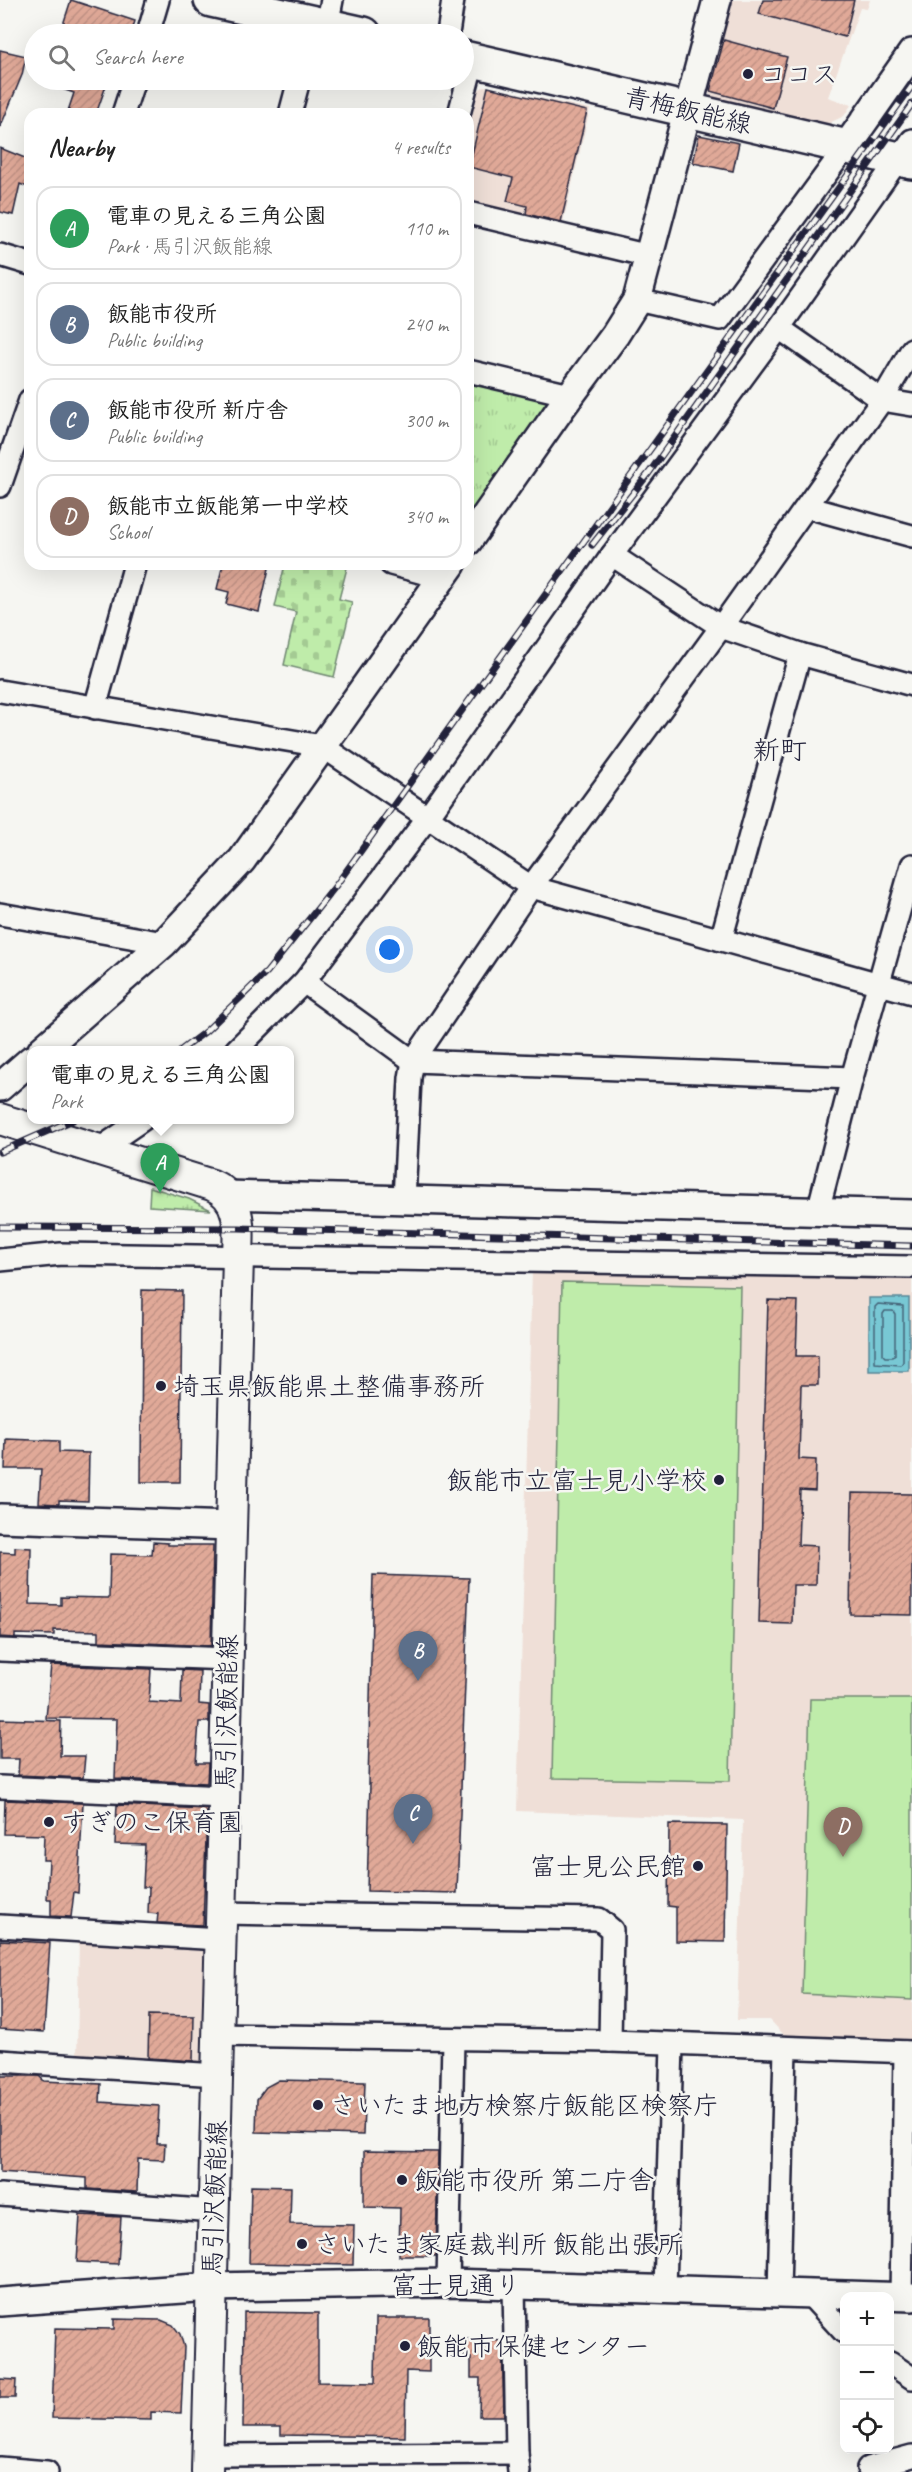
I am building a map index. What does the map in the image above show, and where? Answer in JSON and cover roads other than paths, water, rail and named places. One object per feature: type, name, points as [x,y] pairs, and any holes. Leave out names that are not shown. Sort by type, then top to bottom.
[{"type":"main road","points":[[211,0],[321,21]]},
{"type":"main road","name":"青梅飯能線","points":[[474,61],[846,147],[907,153]]},
{"type":"main road","points":[[0,1119],[212,1185],[228,1195]]},
{"type":"main road","name":"馬引沢飯能線","points":[[207,2464],[238,1256],[237,1212],[228,1195]]},
{"type":"street","points":[[151,24],[158,0]]},
{"type":"street","points":[[449,24],[453,0]]},
{"type":"street","points":[[474,532],[615,335],[637,300],[717,0]]},
{"type":"street","points":[[637,300],[720,319],[912,53]]},
{"type":"street","points":[[125,108],[131,90]]},
{"type":"street","points":[[292,108],[297,90]]},
{"type":"street","points":[[460,108],[463,90]]},
{"type":"street","points":[[240,1046],[304,982],[428,818],[612,555],[907,153]]},
{"type":"street","points":[[474,214],[649,256]]},
{"type":"street","points":[[0,255],[24,262]]},
{"type":"street","points":[[779,328],[882,400],[912,405]]},
{"type":"street","points":[[405,1200],[412,1061],[531,887],[807,507],[882,400],[912,349]]},
{"type":"street","points":[[474,371],[570,395]]},
{"type":"street","points":[[0,486],[24,417]]},
{"type":"street","points":[[807,507],[912,536]]},
{"type":"street","points":[[612,555],[721,627],[800,654],[912,685]]},
{"type":"street","points":[[94,708],[133,570]]},
{"type":"street","points":[[47,1046],[164,944],[242,860],[447,571]]},
{"type":"street","points":[[721,940],[800,654]]},
{"type":"street","points":[[0,691],[322,746],[531,887],[912,993]]},
{"type":"street","points":[[818,1211],[852,1078],[912,865]]},
{"type":"street","points":[[0,914],[164,944]]},
{"type":"street","points":[[304,982],[412,1061],[852,1078]]},
{"type":"street","points":[[0,1087],[27,1063]]},
{"type":"street","points":[[98,1150],[135,1124]]},
{"type":"street","points":[[228,1195],[912,1214]]},
{"type":"street","points":[[0,1260],[61,1254],[912,1267]]},
{"type":"street","points":[[0,1518],[231,1526]]},
{"type":"street","points":[[0,1650],[228,1659]]},
{"type":"street","points":[[0,1787],[224,1797]]},
{"type":"street","points":[[0,1926],[221,1926],[599,1919],[612,1929],[610,2041]]},
{"type":"street","points":[[218,2035],[610,2041],[908,2052],[906,2297]]},
{"type":"street","points":[[448,2283],[453,2039]]},
{"type":"street","points":[[665,2289],[672,2044]]},
{"type":"street","points":[[778,2293],[785,2048]]},
{"type":"street","points":[[0,2061],[217,2075]]},
{"type":"street","points":[[0,2195],[214,2211]]},
{"type":"street","name":"富士見通り","points":[[0,2302],[212,2287],[448,2283],[906,2297]]},
{"type":"street","points":[[207,2464],[518,2463],[514,2285]]},
{"type":"street","points":[[809,2294],[840,2328]]},
{"type":"street","points":[[894,2366],[912,2378]]},
{"type":"street","points":[[868,2468],[912,2456]]},
{"type":"street","points":[[0,2468],[47,2472]]},
{"type":"water","points":[[869,1298],[909,1298],[909,1371],[869,1371]]},
{"type":"railway","points":[[186,1046],[206,1031],[267,972],[334,888],[912,86]]},
{"type":"railway","points":[[592,545],[649,473],[912,104]]},
{"type":"railway","points":[[0,1152],[64,1124]]},
{"type":"railway","points":[[0,1227],[239,1228],[912,1246]]},
{"type":"place","name":"ココス","points":[[748,74]]},
{"type":"place","name":"電車の見える三角公園","points":[[160,1193]]},
{"type":"place","name":"埼玉県飯能県土整備事務所","points":[[161,1386]]},
{"type":"place","name":"飯能市立富士見小学校","points":[[719,1480]]},
{"type":"place","name":"飯能市役所","points":[[418,1681]]},
{"type":"place","name":"すぎのこ保育園","points":[[49,1822]]},
{"type":"place","name":"飯能市役所 新庁舎","points":[[413,1844]]},
{"type":"place","name":"飯能市立飯能第一中学校","points":[[843,1857]]},
{"type":"place","name":"富士見公民館","points":[[698,1866]]},
{"type":"place","name":"さいたま地方検察庁飯能区検察庁","points":[[318,2105]]},
{"type":"place","name":"飯能市役所 第二庁舎","points":[[402,2180]]},
{"type":"place","name":"さいたま家庭裁判所 飯能出張所","points":[[302,2244]]},
{"type":"place","name":"飯能市保健センター","points":[[405,2346]]},
{"type":"district","name":"新町","points":[[780,750]]}]
